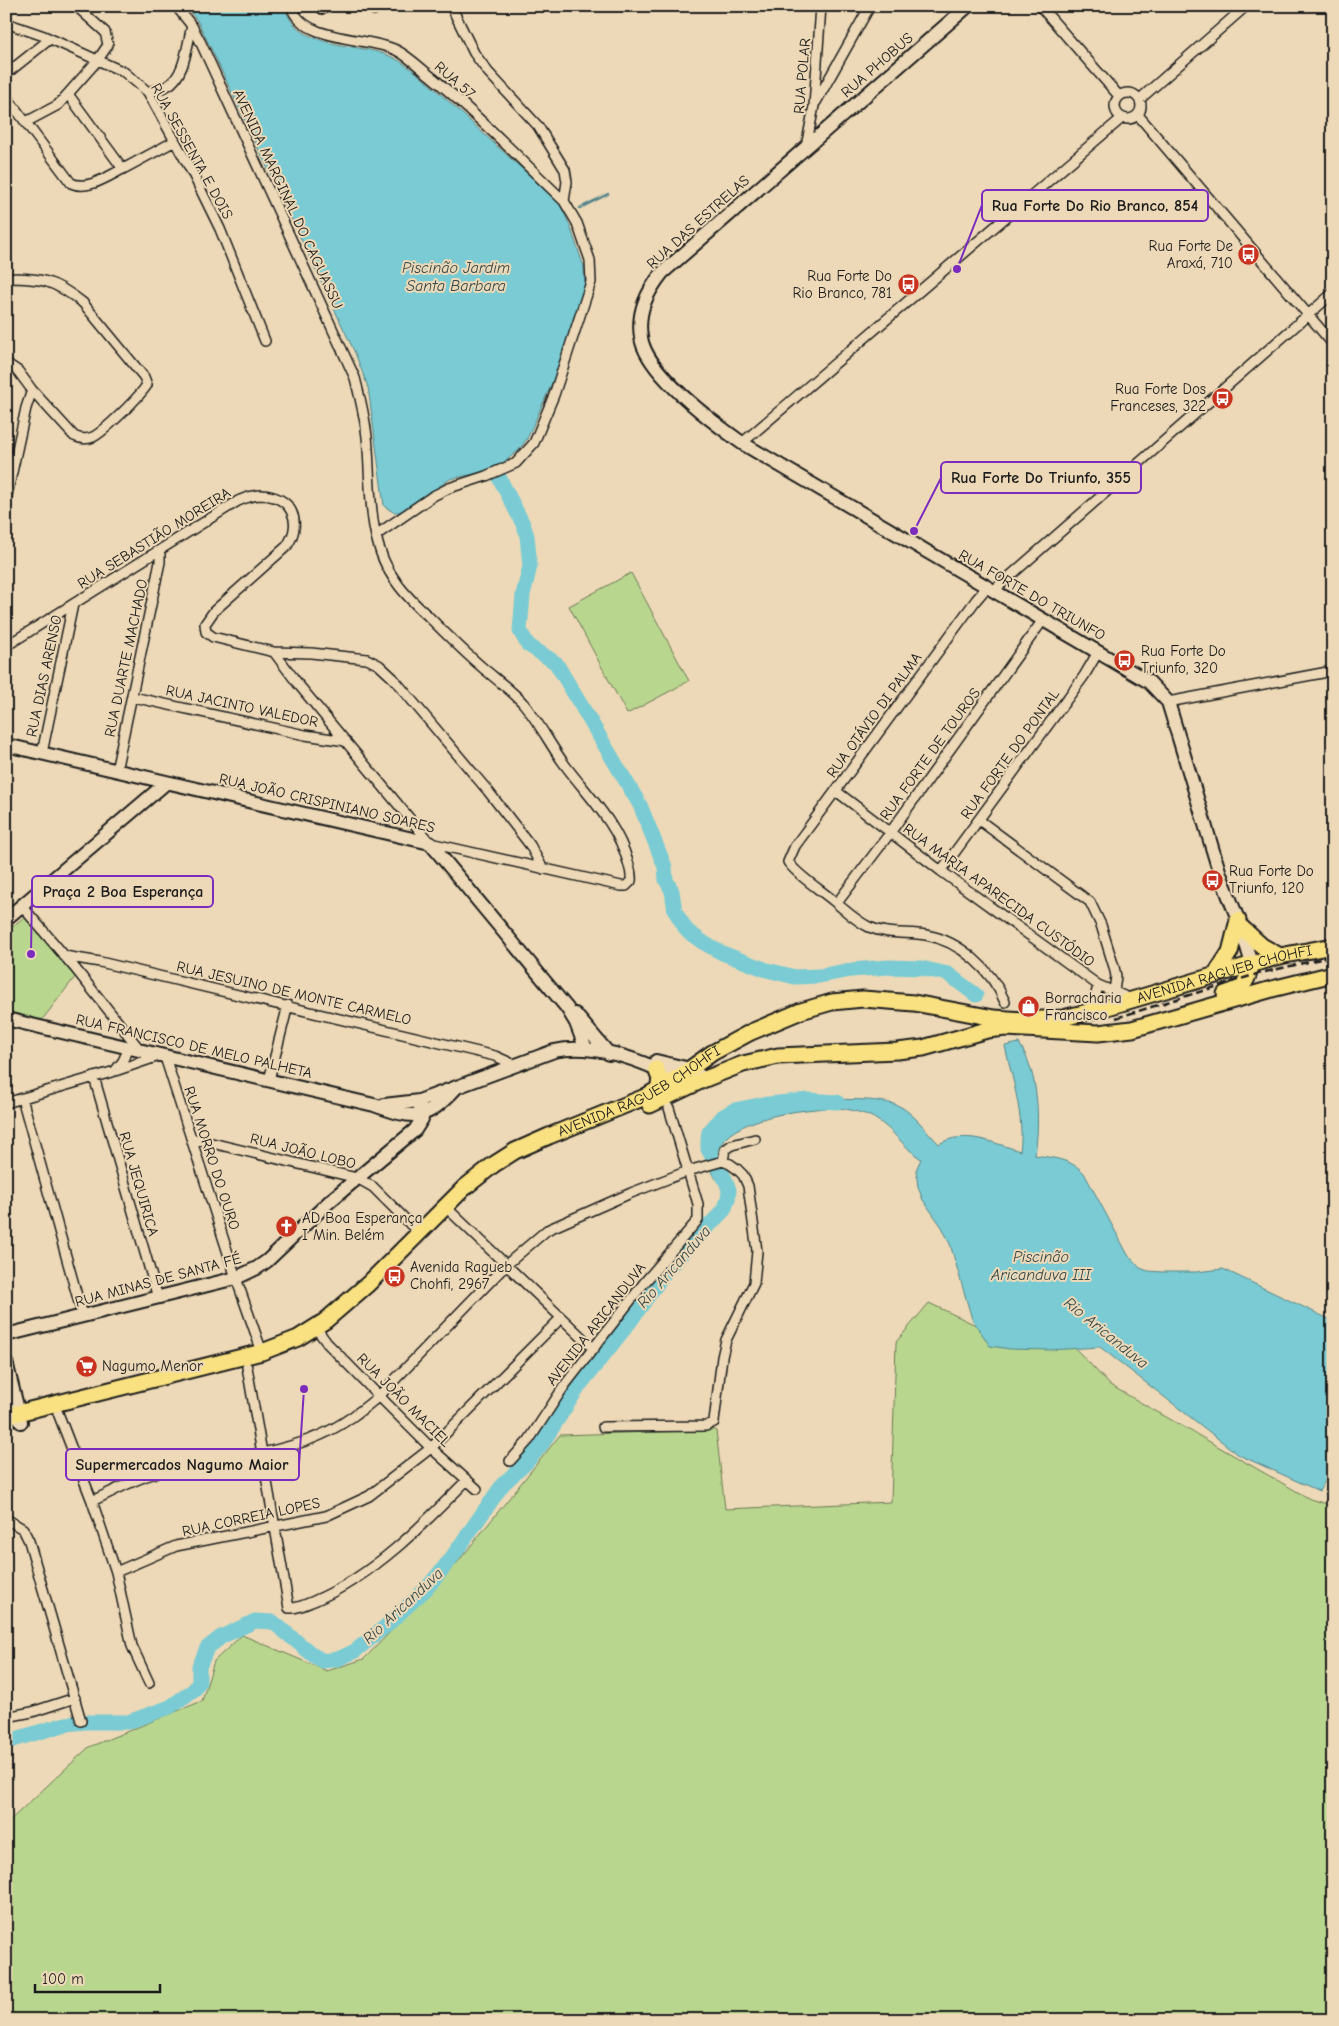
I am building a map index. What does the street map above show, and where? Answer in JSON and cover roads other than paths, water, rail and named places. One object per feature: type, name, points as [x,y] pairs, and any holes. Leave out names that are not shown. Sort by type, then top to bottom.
[{"type":"main road","points":[[1215,975],[1230,952],[1240,923],[1262,946],[1280,956]]},
{"type":"main road","name":"AVENIDA RAGUEB CHOHFI","points":[[15,1417],[58,1413],[247,1366],[292,1352],[360,1304],[451,1212],[486,1181],[526,1157],[641,1109],[691,1078],[712,1053],[751,1032],[801,1011],[832,1002],[863,999],[914,1003],[994,1018],[1046,1019],[1083,1013],[1115,998],[1131,999],[1280,956],[1333,946]]},
{"type":"main road","points":[[1143,1026],[1152,1018],[1162,1013],[1237,991],[1247,980],[1252,964]]},
{"type":"main road","name":"AVENIDA RAGUEB CHOHFI","points":[[6,1425],[15,1417],[262,1352],[318,1332],[418,1232],[479,1175],[508,1156],[549,1136],[691,1078],[778,1056],[897,1051],[923,1048],[987,1030],[1006,1028],[1098,1033],[1124,1030],[1333,974]]},
{"type":"main road","points":[[1115,998],[1110,1011],[1110,1018],[1114,1026],[1124,1030]]},
{"type":"main road","points":[[650,1065],[660,1079],[658,1090]]},
{"type":"street","points":[[26,122],[58,105],[108,45],[108,37],[105,32],[76,6]]},
{"type":"street","name":"AVENIDA MARGINAL DO CAGUASSU","points":[[176,6],[192,26],[348,360],[363,412],[376,535],[389,570],[407,595],[450,638],[522,703],[565,764],[603,811],[625,852],[631,872]]},
{"type":"street","name":"RUA 57","points":[[292,6],[293,11],[306,25],[322,33],[389,47],[407,57],[445,88],[567,205],[574,217],[590,260],[591,282],[588,294],[554,395],[534,443],[524,456],[506,468],[441,492],[376,535]]},
{"type":"street","name":"RUA POLAR","points":[[806,148],[814,106],[821,6]]},
{"type":"street","points":[[814,106],[870,6]]},
{"type":"street","name":"RUA PHOBUS","points":[[806,148],[968,6]]},
{"type":"street","points":[[1040,6],[1119,96]]},
{"type":"street","points":[[1140,99],[1246,6]]},
{"type":"street","points":[[450,8],[474,53],[488,72],[538,126],[565,170],[567,205]]},
{"type":"street","name":"RUA SESSENTA E DOIS","points":[[6,23],[50,39],[124,72],[148,92],[220,229],[265,341]]},
{"type":"street","points":[[148,92],[173,82],[180,72],[192,26]]},
{"type":"street","points":[[6,74],[50,39]]},
{"type":"street","points":[[1128,93],[1137,96],[1142,107],[1138,115],[1130,119],[1122,118],[1118,115],[1115,107],[1119,96],[1128,93]]},
{"type":"street","points":[[68,94],[123,169]]},
{"type":"street","points":[[6,96],[71,183],[78,186],[88,185],[123,169],[175,141]]},
{"type":"street","points":[[1138,115],[1333,344]]},
{"type":"street","points":[[742,443],[1122,118]]},
{"type":"street","name":"RUA DAS ESTRELAS","points":[[742,443],[682,395],[648,354],[641,338],[640,320],[643,303],[651,287],[662,273],[806,148]]},
{"type":"street","points":[[6,278],[39,278],[48,280],[83,302],[144,377],[147,385],[101,432],[92,438],[85,439],[74,436],[32,390],[18,371],[6,363]]},
{"type":"street","name":"RUA OTÁVIO DI PALMA","points":[[837,903],[788,862],[795,846],[965,614],[990,589],[1333,293]]},
{"type":"street","points":[[6,500],[26,408],[32,390]]},
{"type":"street","name":"RUA FORTE DO TRIUNFO","points":[[742,443],[1149,682],[1168,702],[1220,874],[1240,923],[1252,964]]},
{"type":"street","name":"RUA SEBASTIÃO MOREIRA","points":[[6,646],[247,498],[260,495],[269,497],[287,506],[295,518],[296,527],[290,542],[278,555],[214,611],[208,619],[205,628],[206,632],[213,637],[274,652],[311,653],[360,658],[373,661],[386,670],[530,845],[543,869]]},
{"type":"street","name":"RUA DUARTE MACHADO","points":[[116,771],[160,562],[160,550]]},
{"type":"street","name":"RUA DIAS ARENSO","points":[[42,753],[74,604]]},
{"type":"street","name":"RUA FORTE DE TOUROS","points":[[837,903],[890,833],[1043,620]]},
{"type":"street","points":[[274,652],[567,1008],[576,1023],[586,1049]]},
{"type":"street","name":"RUA FORTE DO PONTAL","points":[[941,871],[1084,676],[1098,652]]},
{"type":"street","points":[[1168,702],[1333,671]]},
{"type":"street","name":"RUA JACINTO VALEDOR","points":[[133,697],[346,741]]},
{"type":"street","name":"RUA JOÃO CRISPINIANO SOARES","points":[[6,745],[621,886],[631,881],[631,872]]},
{"type":"street","points":[[6,919],[166,783]]},
{"type":"street","name":"RUA MARIA APARECIDA CUSTÓDIO","points":[[836,791],[941,871],[1115,998]]},
{"type":"street","points":[[979,820],[1090,902],[1101,925],[1114,967],[1116,976],[1115,998]]},
{"type":"street","points":[[837,903],[868,927],[893,933],[926,935],[944,940],[960,949],[980,964],[991,976],[1005,1002]]},
{"type":"street","points":[[22,906],[64,956],[135,1049],[115,1071]]},
{"type":"street","name":"RUA JESUINO DE MONTE CARMELO","points":[[64,956],[100,962],[288,1005],[495,1056],[515,1064]]},
{"type":"street","name":"RUA MARIA APARECIDA CUSTÓDIO","points":[[1083,1013],[1095,999],[1098,985]]},
{"type":"street","points":[[269,1080],[288,1005]]},
{"type":"street","points":[[567,1008],[582,1021],[609,1054]]},
{"type":"street","name":"RUA FRANCISCO DE MELO PALHETA","points":[[6,1019],[374,1105],[402,1114],[422,1115],[437,1107],[456,1088]]},
{"type":"street","name":"RUA FRANCISCO DE MELO PALHETA","points":[[374,1105],[398,1105],[419,1101],[515,1064],[559,1050],[574,1048],[609,1054],[650,1065],[657,1061],[691,1078]]},
{"type":"street","points":[[6,1103],[162,1056]]},
{"type":"street","name":"RUA MORRO DO OURO","points":[[162,1056],[262,1352]]},
{"type":"street","name":"RUA JEQUIRICA","points":[[94,1077],[158,1298]]},
{"type":"street","points":[[22,1098],[83,1317]]},
{"type":"street","points":[[419,1101],[422,1115]]},
{"type":"street","points":[[669,1108],[688,1171]]},
{"type":"street","name":"RUA MINAS DE SANTA FÉ","points":[[6,1336],[236,1278],[252,1271],[267,1261],[330,1201],[415,1130],[421,1122],[422,1115]]},
{"type":"street","name":"RUA JOÃO LOBO","points":[[191,1138],[357,1178],[373,1187],[418,1232]]},
{"type":"street","points":[[720,1162],[725,1150],[732,1145],[755,1139]]},
{"type":"street","points":[[92,1501],[156,1472],[262,1453],[322,1435],[354,1416],[379,1396],[506,1265],[547,1230],[631,1193],[688,1171],[720,1162],[730,1164],[743,1175],[748,1186],[757,1251],[754,1283],[726,1340],[714,1422],[706,1426],[603,1427]]},
{"type":"street","name":"AVENIDA ARICANDUVA","points":[[510,1461],[529,1440],[560,1392],[644,1283],[697,1223],[699,1214],[698,1204],[688,1171]]},
{"type":"street","points":[[451,1212],[594,1349]]},
{"type":"street","name":"RUA CORREIA LOPES","points":[[116,1572],[176,1546],[326,1516],[345,1509],[387,1484],[432,1448],[561,1318]]},
{"type":"street","name":"RUA JOÃO MACIEL","points":[[318,1332],[379,1396],[477,1489]]},
{"type":"street","points":[[6,1362],[15,1417]]},
{"type":"street","points":[[247,1366],[287,1604],[290,1608],[295,1608],[326,1596],[354,1579],[403,1542],[467,1480]]},
{"type":"street","points":[[58,1413],[92,1501],[116,1572],[132,1646],[149,1683]]},
{"type":"street","points":[[6,1519],[23,1529],[29,1541],[81,1721]]},
{"type":"street","points":[[6,1717],[32,1712],[75,1698]]},
{"type":"water","name":"Piscinão Jardim Santa Barbara","points":[[186,6],[284,6],[291,21],[302,31],[315,38],[330,43],[378,52],[400,61],[425,80],[559,202],[570,226],[584,267],[585,295],[561,363],[527,439],[519,450],[502,464],[484,472],[450,479],[402,512],[393,512],[384,506],[368,387],[355,353],[206,38],[198,22]]},
{"type":"water","name":"Piscinão Aricanduva III","points":[[1019,1043],[1031,1069],[1036,1097],[1037,1141],[1035,1155],[1068,1162],[1084,1173],[1128,1255],[1140,1268],[1148,1271],[1162,1272],[1196,1272],[1223,1269],[1333,1321],[1333,1468],[1319,1491],[1239,1455],[1100,1347],[1049,1350],[1010,1349],[990,1346],[972,1319],[950,1244],[942,1227],[923,1200],[918,1187],[916,1170],[921,1159],[907,1148],[888,1128],[873,1118],[854,1111],[835,1108],[806,1110],[769,1117],[736,1130],[724,1140],[718,1151],[718,1158],[725,1176],[716,1179],[707,1162],[705,1148],[708,1138],[720,1125],[734,1115],[773,1105],[846,1099],[887,1102],[901,1107],[916,1119],[939,1144],[959,1138],[969,1138],[990,1141],[1020,1151],[1021,1126],[1019,1112],[1005,1046]]},
{"type":"waterway","points":[[580,208],[608,194]]},
{"type":"waterway","points":[[489,458],[523,524],[527,536],[530,566],[523,595],[520,631],[528,645],[556,663],[640,805],[665,867],[666,880],[672,891],[675,911],[687,931],[722,953],[767,970],[795,977],[819,976],[851,970],[889,967],[921,968],[948,974],[976,995]]},
{"type":"waterway","name":"Rio Aricanduva","points":[[6,1742],[66,1724],[128,1722],[170,1707],[195,1689],[199,1682],[199,1667],[207,1648],[221,1637],[255,1621],[273,1622],[323,1661],[338,1659],[355,1651],[386,1626],[427,1588],[450,1560],[503,1484],[526,1463],[542,1444],[579,1386],[632,1319],[668,1268],[724,1210],[729,1190],[708,1149],[709,1132],[722,1117],[734,1110],[759,1105],[808,1100],[837,1102]]},
{"type":"railway","points":[[1116,1018],[1257,974],[1333,956]]},
{"type":"place","name":"Rua Forte De Araxá, 710","points":[[1249,255]]},
{"type":"place","name":"Rua Forte Do Rio Branco, 854","points":[[957,269]]},
{"type":"place","name":"Rua Forte Do Rio Branco, 781","points":[[908,285]]},
{"type":"place","name":"Rua Forte Dos Franceses, 322","points":[[1222,398]]},
{"type":"place","name":"Rua Forte Do Triunfo, 355","points":[[914,531]]},
{"type":"place","name":"Rua Forte Do Triunfo, 320","points":[[1125,660]]},
{"type":"place","name":"Rua Forte Do Triunfo, 120","points":[[1213,880]]},
{"type":"place","name":"Praça 2 Boa Esperança","points":[[31,954]]},
{"type":"place","name":"Borracharia Francisco","points":[[1029,1007]]},
{"type":"place","name":"AD Boa Esperança I Min. Belém","points":[[286,1227]]},
{"type":"place","name":"Avenida Ragueb Chohfi, 2967","points":[[394,1276]]},
{"type":"place","name":"Nagumo Menor","points":[[86,1366]]},
{"type":"place","name":"Supermercados Nagumo Maior","points":[[304,1389]]}]
